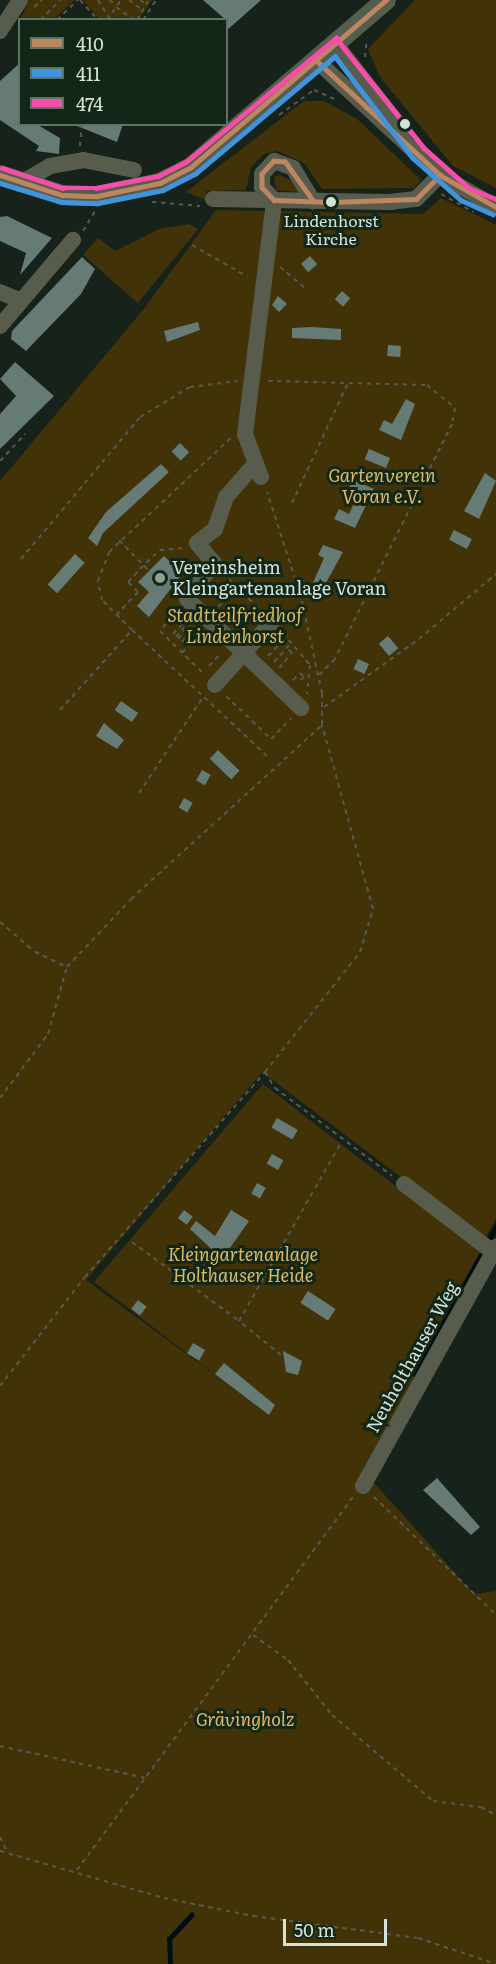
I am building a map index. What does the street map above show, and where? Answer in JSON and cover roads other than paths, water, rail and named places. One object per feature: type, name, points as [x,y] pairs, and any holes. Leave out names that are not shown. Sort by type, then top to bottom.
[{"type":"main road","points":[[0,176],[19,184],[62,195],[135,180],[160,183],[190,168],[386,0]]},
{"type":"street","points":[[0,31],[20,0]]},
{"type":"street","points":[[336,45],[399,124],[404,138]]},
{"type":"street","points":[[317,61],[374,118],[404,138],[440,175],[496,207]]},
{"type":"street","points":[[19,184],[50,166],[83,160],[135,180]]},
{"type":"street","points":[[274,200],[262,188],[262,174],[274,161],[293,168],[314,201]]},
{"type":"street","points":[[213,199],[314,201],[416,199],[440,175]]},
{"type":"street","points":[[274,200],[261,284],[245,434],[258,470],[226,497],[215,529],[197,543],[214,563],[188,607],[200,622],[231,642],[300,708]]},
{"type":"street","points":[[0,326],[74,240]]},
{"type":"street","points":[[0,292],[21,302]]},
{"type":"street","points":[[209,691],[272,622]]},
{"type":"street","points":[[404,1184],[495,1249]]},
{"type":"street","name":"Neuholthauser Weg","points":[[363,1486],[495,1249]]},
{"type":"waterway","points":[[489,1240],[496,1226]]},
{"type":"waterway","points":[[414,1374],[483,1251]]},
{"type":"waterway","points":[[170,1964],[169,1939],[191,1915]]},
{"type":"place","name":"Lindenhorst Kirche","points":[[331,202]]},
{"type":"place","name":"Vereinsheim Kleingartenanlage Voran","points":[[160,578]]},
{"type":"park label","name":"Gartenverein Voran e.V.","points":[[382,486]]},
{"type":"park label","name":"Stadtteilfriedhof Lindenhorst","points":[[235,626]]},
{"type":"park label","name":"Kleingartenanlage Holthauser Heide","points":[[243,1265]]},
{"type":"park label","name":"Grävingholz","points":[[245,1719]]}]
